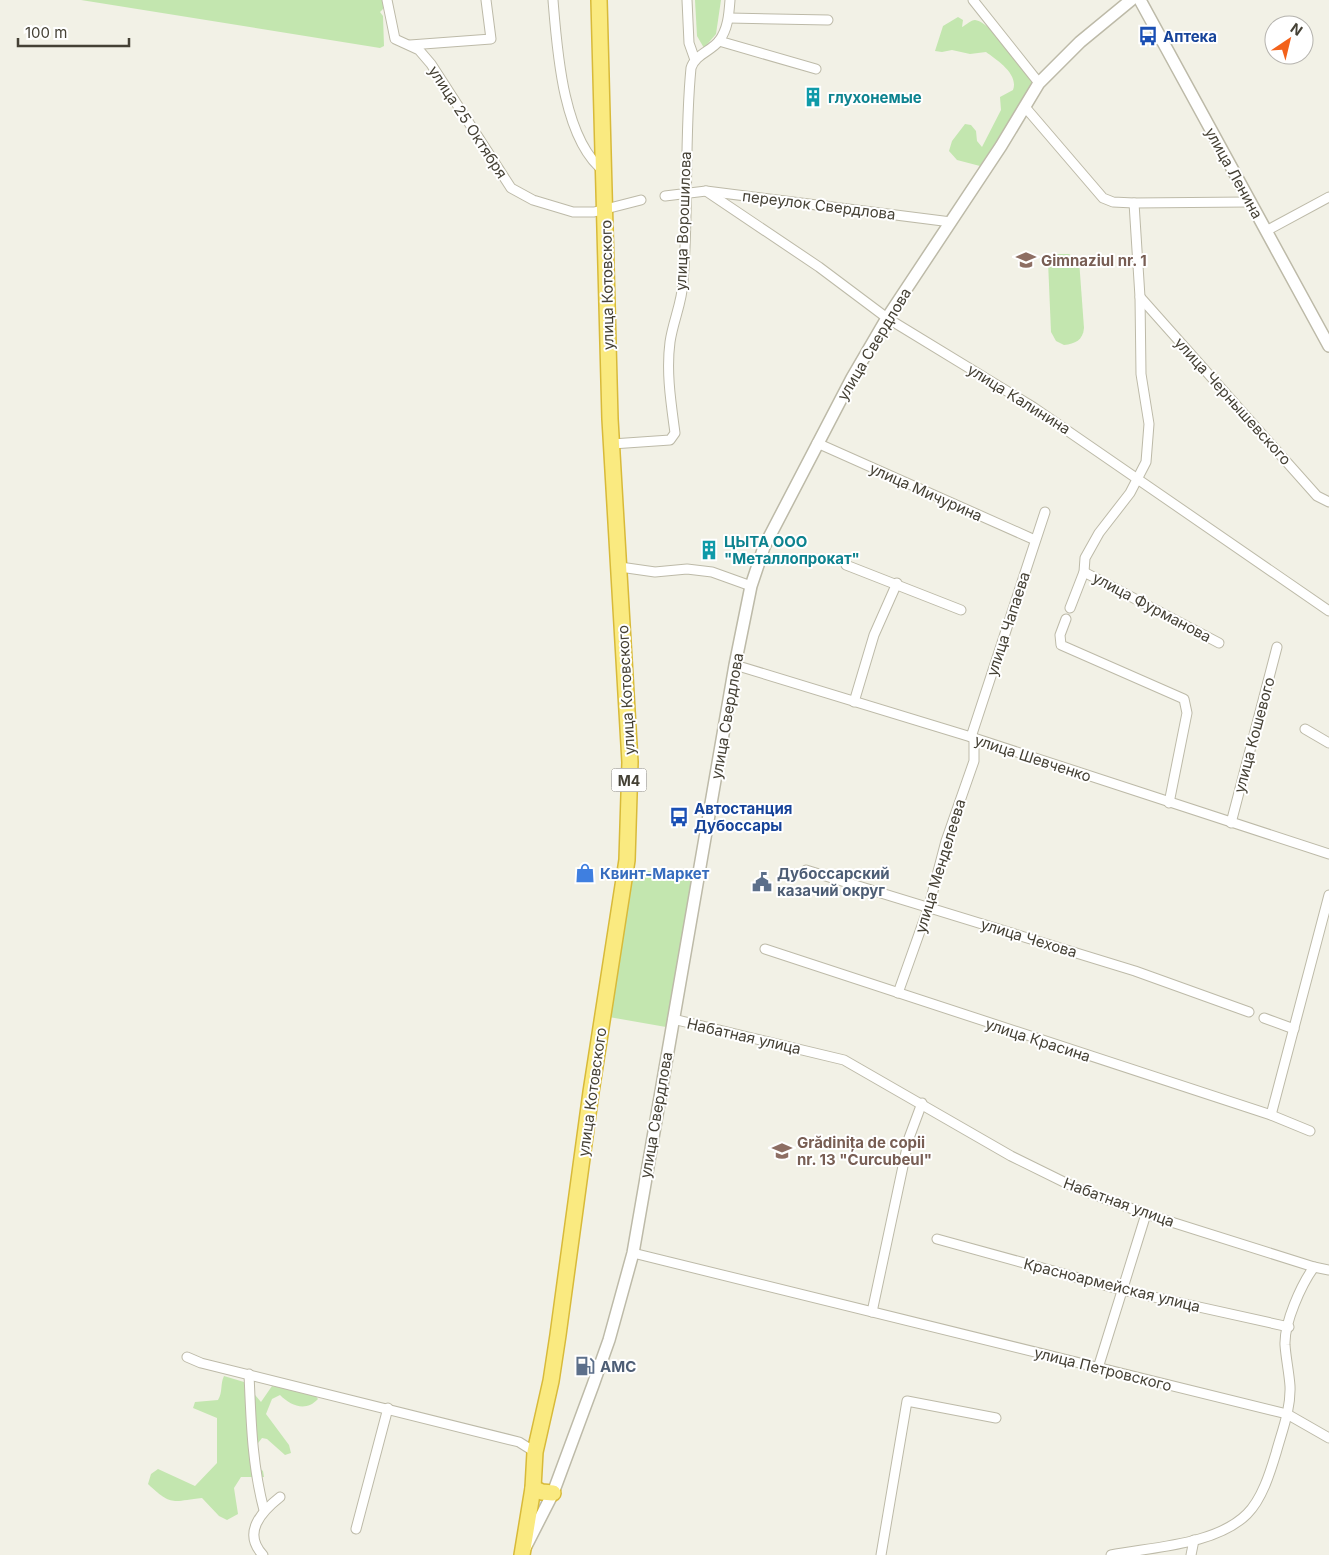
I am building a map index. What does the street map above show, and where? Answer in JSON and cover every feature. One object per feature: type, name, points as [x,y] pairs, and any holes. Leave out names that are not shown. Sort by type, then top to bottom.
[{"type":"highway","name":"улица Котовского","points":[[522,1554],[533,1488],[535,1452],[554,1362],[591,1092],[627,860],[630,762],[612,444],[599,0]]},
{"type":"highway","points":[[533,1488],[553,1493]]},
{"type":"street","name":"улица 25 Октября","points":[[387,0],[395,39],[419,50],[431,64],[511,188],[533,200],[573,212],[594,212],[640,200]]},
{"type":"street","points":[[409,45],[491,38],[486,0]]},
{"type":"street","points":[[553,0],[557,46],[573,121],[590,158],[605,172]]},
{"type":"street","name":"улица Ворошилова","points":[[612,444],[670,440],[675,433],[669,369],[670,341],[683,284],[688,191],[686,151],[688,106],[692,68],[695,60],[689,43],[687,0]]},
{"type":"street","points":[[695,60],[719,40],[728,18],[730,0]]},
{"type":"street","points":[[974,0],[1039,83]]},
{"type":"street","name":"улица Свердлова","points":[[522,1554],[553,1493],[609,1340],[633,1252],[735,665],[751,586],[764,547],[817,443],[887,318],[951,222],[1039,83],[1080,42],[1131,0]]},
{"type":"street","name":"улица Ленина","points":[[1140,0],[1248,202],[1329,346]]},
{"type":"street","points":[[728,18],[828,20]]},
{"type":"street","points":[[719,40],[816,69]]},
{"type":"street","points":[[1025,107],[1103,198],[1114,202],[1134,203],[1248,202]]},
{"type":"street","name":"переулок Свердлова","points":[[665,196],[688,191],[706,191],[951,222]]},
{"type":"street","name":"улица Калинина","points":[[706,191],[819,267],[887,318],[1033,407],[1139,478],[1329,611]]},
{"type":"street","points":[[1266,231],[1329,197]]},
{"type":"street","points":[[1070,608],[1084,572],[1085,558],[1099,534],[1139,478],[1146,462],[1149,424],[1141,374],[1140,297],[1134,203]]},
{"type":"street","name":"улица Чернышевского","points":[[1140,297],[1317,496],[1329,502]]},
{"type":"street","name":"улица Мичурина","points":[[817,443],[1035,540]]},
{"type":"street","name":"улица Чапаева","points":[[972,738],[1045,512]]},
{"type":"street","points":[[846,564],[961,610]]},
{"type":"street","points":[[620,567],[655,572],[687,569],[712,572],[751,586]]},
{"type":"street","name":"улица Фурманова","points":[[1084,572],[1219,643]]},
{"type":"street","points":[[854,702],[874,634],[897,583]]},
{"type":"street","points":[[1066,619],[1059,642],[1065,647],[1184,699],[1187,713],[1169,803]]},
{"type":"street","name":"улица Кошевого","points":[[1231,823],[1277,647]]},
{"type":"street","name":"улица Шевченко","points":[[735,665],[972,738],[1329,854]]},
{"type":"street","points":[[1305,729],[1329,743]]},
{"type":"street","name":"улица Менделеева","points":[[898,992],[929,906],[946,841],[974,760],[972,738]]},
{"type":"street","name":"улица Чехова","points":[[806,870],[929,906],[1135,971],[1249,1012]]},
{"type":"street","points":[[1272,1115],[1329,895]]},
{"type":"street","name":"улица Красина","points":[[766,948],[1272,1115],[1310,1131]]},
{"type":"street","points":[[1264,1018],[1294,1029]]},
{"type":"street","name":"Набатная улица","points":[[673,1019],[844,1060],[922,1103],[1011,1156],[1074,1187],[1146,1214],[1314,1267],[1329,1270]]},
{"type":"street","points":[[872,1312],[892,1209],[899,1189],[909,1138],[922,1103]]},
{"type":"street","points":[[1098,1368],[1146,1214]]},
{"type":"street","name":"Красноармейская улица","points":[[937,1239],[1122,1290],[1289,1327]]},
{"type":"street","name":"улица Петровского","points":[[633,1252],[1287,1414],[1329,1438]]},
{"type":"street","points":[[1111,1555],[1194,1540],[1228,1528],[1247,1514],[1260,1496],[1274,1460],[1287,1414],[1290,1387],[1285,1342],[1302,1284],[1314,1267]]},
{"type":"street","points":[[187,1357],[519,1442],[535,1452]]},
{"type":"street","points":[[249,1374],[252,1444],[258,1486],[264,1510]]},
{"type":"street","points":[[881,1555],[907,1401],[996,1418]]},
{"type":"street","points":[[356,1529],[388,1408]]},
{"type":"street","points":[[263,1555],[253,1543],[253,1537],[264,1510],[280,1497]]},
{"type":"street","points":[[1191,1555],[1194,1540]]},
{"type":"green space","points":[[81,0],[383,0],[383,9],[380,12],[383,16],[384,46],[380,48]]},
{"type":"green space","points":[[695,0],[721,0],[716,34],[704,48],[697,36]]},
{"type":"green space","points":[[958,17],[963,20],[962,27],[975,20],[989,28],[1032,80],[1031,89],[980,166],[957,160],[949,151],[952,141],[965,124],[971,125],[976,131],[977,141],[982,147],[1001,110],[1000,97],[1013,90],[1014,84],[1013,78],[1006,68],[986,52],[970,54],[952,50],[935,51],[943,26]]},
{"type":"green space","points":[[1069,254],[1079,260],[1084,328],[1082,336],[1078,341],[1064,345],[1056,341],[1051,332],[1048,261],[1052,256]]},
{"type":"green space","points":[[633,868],[692,879],[666,1027],[609,1017]]},
{"type":"green space","points":[[224,1376],[244,1382],[261,1402],[272,1386],[314,1394],[318,1399],[309,1405],[299,1406],[294,1405],[280,1395],[272,1399],[266,1414],[289,1445],[291,1453],[285,1455],[267,1439],[262,1438],[255,1447],[252,1462],[263,1471],[264,1477],[241,1477],[234,1488],[238,1514],[227,1520],[219,1516],[202,1498],[173,1501],[162,1496],[148,1484],[151,1474],[158,1469],[195,1486],[217,1463],[217,1418],[193,1408],[195,1402],[218,1400]]},
{"type":"place","name":"Аптека","points":[[1148,36]]},
{"type":"place","name":"глухонемые","points":[[813,97]]},
{"type":"place","name":"Gimnaziul nr. 1","points":[[1026,260]]},
{"type":"place","name":"ЦЫТА ООО \"Металлопрокат\"","points":[[709,550]]},
{"type":"place","name":"Автостанция Дубоссары","points":[[679,817]]},
{"type":"place","name":"Квинт-Маркет","points":[[585,873]]},
{"type":"place","name":"Дубоссарский казачий округ","points":[[762,882]]},
{"type":"place","name":"Grădinița de copii nr. 13 \"Curcubeul\"","points":[[782,1151]]},
{"type":"place","name":"AMC","points":[[585,1366]]}]
